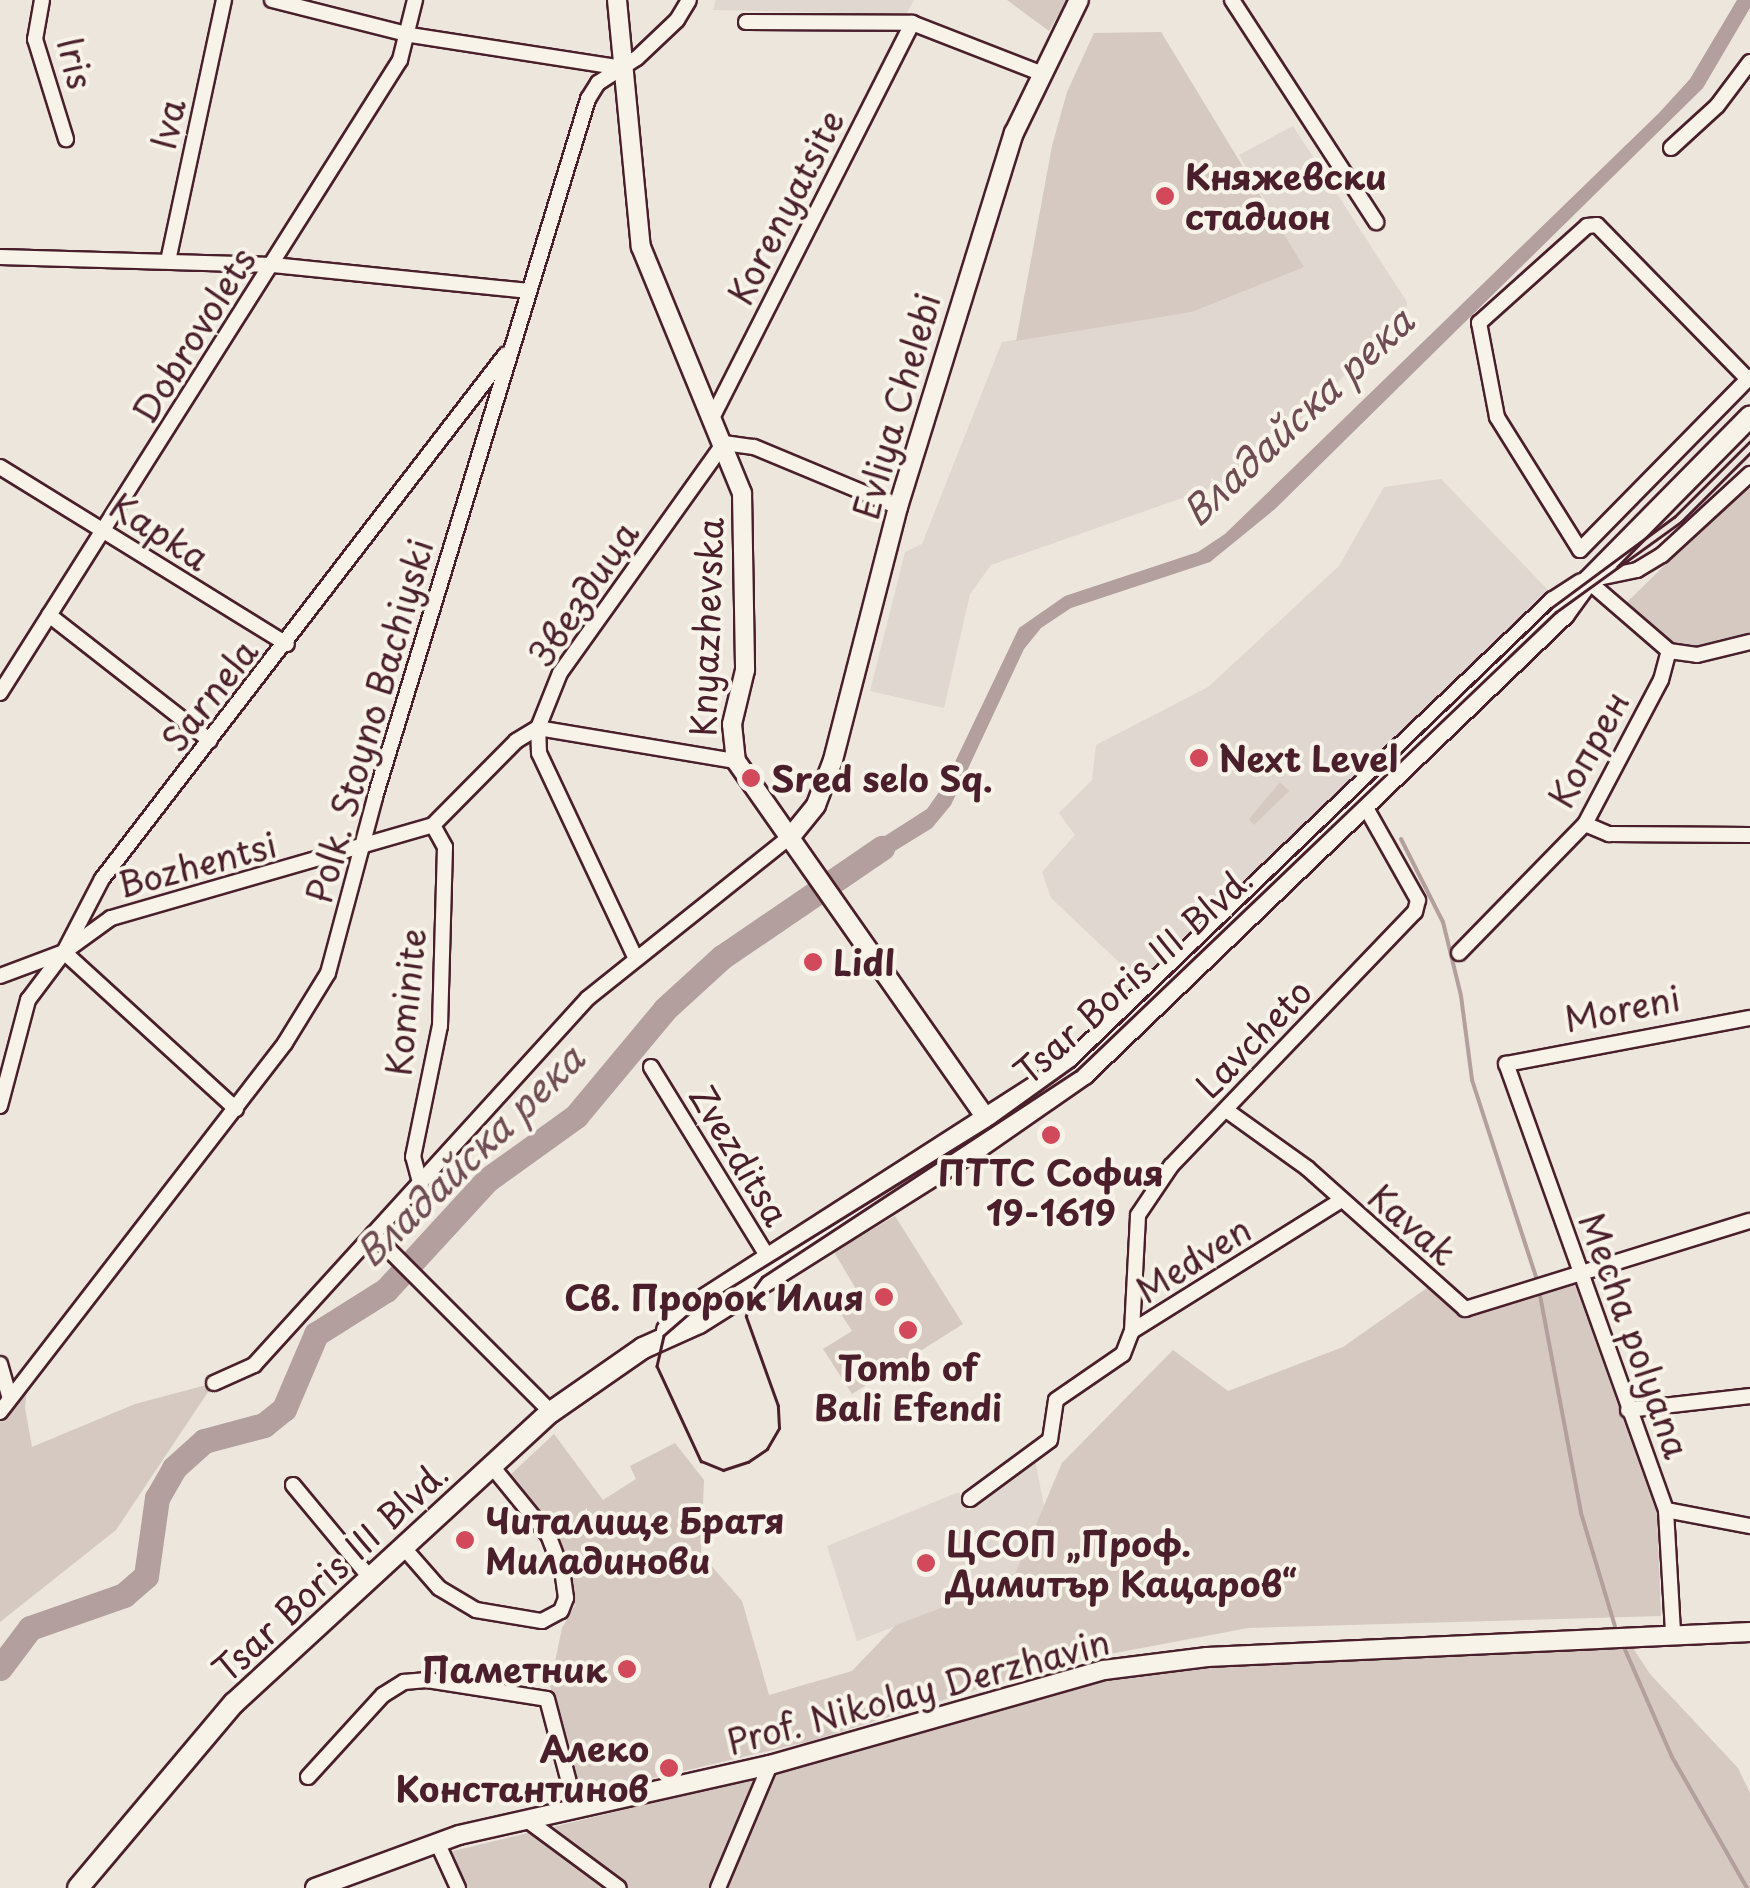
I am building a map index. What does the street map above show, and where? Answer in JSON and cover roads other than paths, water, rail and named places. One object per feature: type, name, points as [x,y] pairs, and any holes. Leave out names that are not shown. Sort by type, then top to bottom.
[{"type":"main road","name":"Tsar Boris III Blvd.","points":[[78,1888],[234,1703],[551,1412],[659,1338],[699,1323],[773,1266],[1084,1074],[1564,614],[1588,581],[1750,418]]},
{"type":"main road","name":"Tsar Boris III Blvd.","points":[[993,1128],[1070,1065],[1554,602],[1588,581]]},
{"type":"street","name":"Iris","points":[[42,0],[35,39],[66,139]]},
{"type":"street","name":"Iva","points":[[168,261],[224,0]]},
{"type":"street","points":[[272,0],[410,35],[622,68]]},
{"type":"street","name":"Dobrovolets","points":[[0,692],[273,265],[410,35],[415,0]]},
{"type":"street","name":"Knyazhevska","points":[[617,0],[641,247],[724,443],[746,516],[744,670],[731,739],[736,761],[792,834],[993,1128]]},
{"type":"street","name":"Polk. Stoyno Bachiyski","points":[[0,1412],[236,1109],[328,973],[359,850],[588,99],[598,83],[622,68],[676,20],[688,0]]},
{"type":"street","name":"Evliya Chelebi","points":[[792,834],[816,805],[829,772],[898,508],[1014,134],[1040,72],[1079,0]]},
{"type":"street","points":[[1232,0],[1376,222]]},
{"type":"street","points":[[746,22],[912,23],[1040,72]]},
{"type":"street","name":"Korenyatsite","points":[[712,418],[912,23]]},
{"type":"street","points":[[1670,148],[1717,106],[1750,62]]},
{"type":"street","points":[[1580,550],[1749,378],[1597,225],[1587,226],[1479,322],[1497,418],[1580,550],[1588,581],[1669,651],[1697,655],[1750,642]]},
{"type":"street","points":[[0,258],[273,265],[527,291]]},
{"type":"street","name":"Sarnela","points":[[0,1106],[28,1000],[64,952],[102,879],[287,644],[512,346]]},
{"type":"street","points":[[724,443],[754,447],[898,508]]},
{"type":"street","name":"Звездица","points":[[538,728],[560,673],[724,443]]},
{"type":"street","name":"Kapka","points":[[0,467],[287,644]]},
{"type":"street","name":"Tsar Boris III Blvd.","points":[[1588,581],[1637,570],[1662,555],[1750,474]]},
{"type":"street","points":[[49,614],[210,742]]},
{"type":"street","name":"Копрен","points":[[1460,952],[1585,824],[1661,680],[1669,651]]},
{"type":"street","points":[[636,959],[539,754],[538,728],[736,761]]},
{"type":"street","name":"Bozhentsi","points":[[0,976],[64,952],[111,918],[359,850],[433,825],[516,741],[538,728]]},
{"type":"street","name":"Lavcheto","points":[[1132,1331],[1138,1215],[1171,1166],[1416,912],[1418,900],[1364,804]]},
{"type":"street","points":[[1585,824],[1610,834],[1750,835]]},
{"type":"street","name":"Kominite","points":[[421,1186],[413,1157],[440,1026],[446,847],[433,825]]},
{"type":"street","points":[[214,1383],[254,1365],[378,1239],[588,998],[792,834]]},
{"type":"street","points":[[64,952],[236,1109]]},
{"type":"street","name":"Moreni","points":[[1506,1064],[1750,1018]]},
{"type":"street","name":"Mecha polyana","points":[[1506,1064],[1666,1510],[1673,1632]]},
{"type":"street","name":"Zvezditsa","points":[[652,1067],[773,1266]]},
{"type":"street","name":"Kavak","points":[[1226,1110],[1340,1201],[1465,1309],[1580,1270],[1750,1222]]},
{"type":"street","name":"Medven","points":[[970,1499],[1050,1440],[1056,1400],[1123,1354],[1132,1331],[1340,1201]]},
{"type":"street","points":[[378,1239],[551,1412]]},
{"type":"street","points":[[0,1364],[10,1398]]},
{"type":"street","points":[[1628,1410],[1750,1396]]},
{"type":"street","points":[[404,1548],[440,1588],[476,1610],[542,1622],[561,1611],[566,1598],[562,1570],[548,1536],[491,1466]]},
{"type":"street","points":[[293,1485],[371,1579]]},
{"type":"street","points":[[1666,1510],[1750,1526]]},
{"type":"street","name":"Prof. Nikolay Derzhavin","points":[[315,1888],[437,1842],[770,1766],[1104,1670],[1208,1657],[1673,1632],[1750,1632]]},
{"type":"street","points":[[308,1777],[383,1694],[404,1682],[427,1680],[547,1698],[576,1809]]},
{"type":"street","points":[[718,1888],[770,1766]]},
{"type":"street","points":[[527,1820],[619,1888]]},
{"type":"street","points":[[437,1842],[458,1888]]},
{"type":"waterway","points":[[1401,839],[1443,922],[1461,996],[1472,1080],[1537,1280]]},
{"type":"waterway","name":"Владайска река","points":[[0,1668],[30,1628],[124,1595],[146,1576],[157,1498],[174,1468],[204,1441],[264,1425],[284,1409],[316,1334],[386,1290],[487,1180],[576,1116],[665,1009],[722,957],[882,848]]},
{"type":"waterway","points":[[1539,1290],[1581,1513],[1615,1626]]},
{"type":"waterway","points":[[1623,1645],[1672,1757],[1747,1888]]},
{"type":"tram line","points":[[1750,442],[1675,517],[1552,608],[1074,1067],[992,1126],[689,1314],[664,1336],[657,1366],[701,1461],[723,1470],[748,1462],[767,1449],[779,1428],[778,1406],[746,1317],[749,1295],[762,1277],[1076,1071],[1556,612],[1681,522],[1750,453]]},
{"type":"place","name":"Княжевски стадион","points":[[1165,196]]},
{"type":"place","name":"Next Level","points":[[1199,758]]},
{"type":"place","name":"Sred selo Sq.","points":[[751,778]]},
{"type":"place","name":"Lidl","points":[[813,962]]},
{"type":"place","name":"ПТТС София 19-1619","points":[[1051,1135]]},
{"type":"place","name":"Св. Пророк Илия","points":[[884,1297]]},
{"type":"place","name":"Tomb of Bali Efendi","points":[[908,1330]]},
{"type":"place","name":"Читалище Братя Миладинови","points":[[465,1540]]},
{"type":"place","name":"ЦСОП „Проф. Димитър Кацаров“","points":[[926,1563]]},
{"type":"place","name":"Паметник","points":[[627,1669]]},
{"type":"place","name":"Алеко Константинов","points":[[669,1768]]}]
